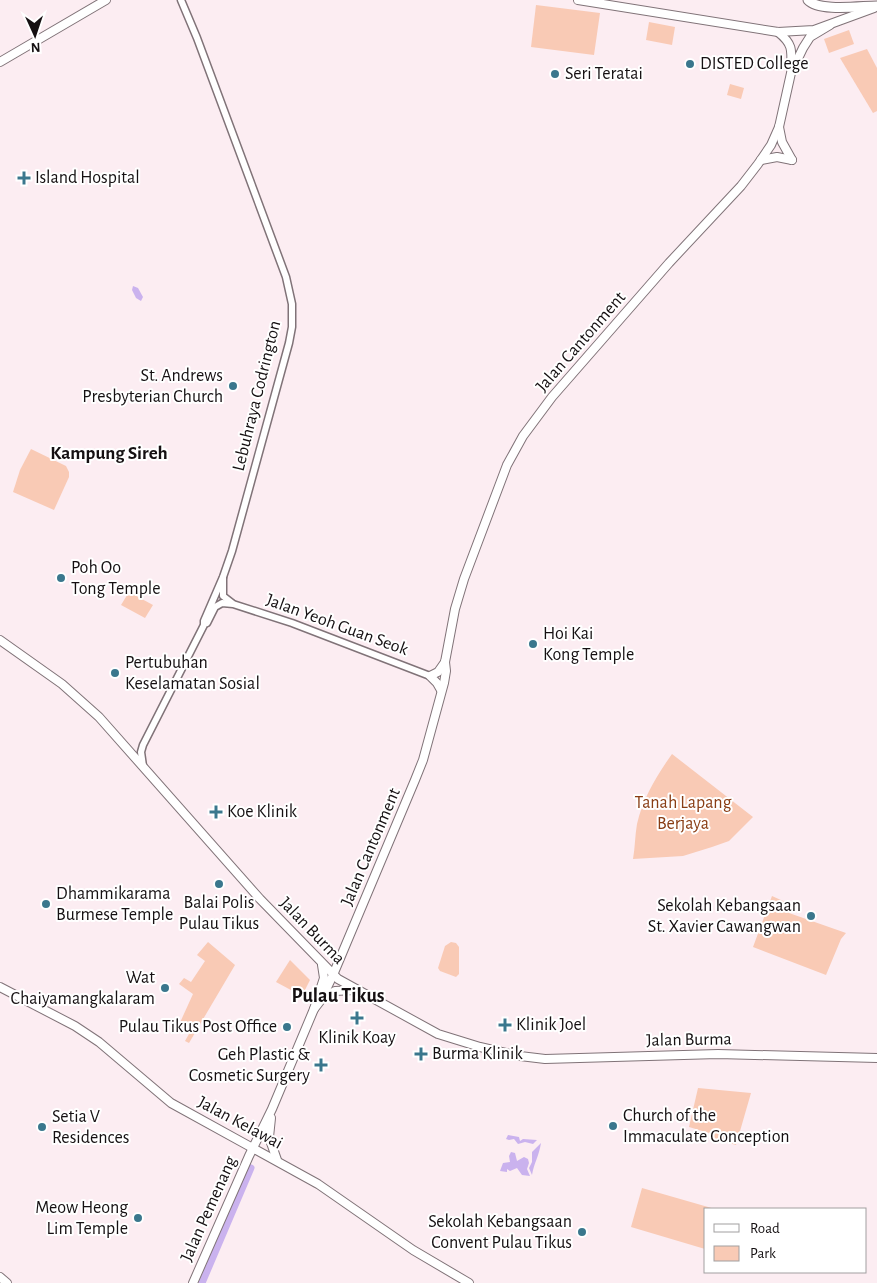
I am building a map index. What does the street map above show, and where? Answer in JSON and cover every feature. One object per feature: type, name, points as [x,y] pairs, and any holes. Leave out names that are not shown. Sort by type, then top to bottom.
[{"type":"main road","points":[[87,11],[96,0]]},
{"type":"main road","points":[[0,62],[106,0]]},
{"type":"main road","points":[[578,0],[778,32],[804,32],[830,25],[877,6]]},
{"type":"main road","points":[[808,0],[813,4],[823,7],[877,6]]},
{"type":"main road","points":[[791,73],[806,42],[814,34],[830,25]]},
{"type":"main road","points":[[778,32],[789,41],[791,46],[791,73]]},
{"type":"main road","name":"Jalan Cantonment","points":[[314,1009],[321,1000],[333,975],[416,780],[431,734],[446,670],[444,662],[455,609],[464,579],[507,465],[523,436],[552,397],[669,263],[741,186],[761,160],[771,145],[778,127],[791,73]]},
{"type":"main road","points":[[761,160],[777,157],[792,160],[782,142],[778,127]]},
{"type":"main road","name":"Jalan Burma","points":[[0,640],[68,689],[99,717],[260,899],[333,975],[438,1034],[480,1047],[520,1056],[559,1059],[718,1054],[877,1058]]},
{"type":"main road","points":[[441,690],[430,676],[438,672],[444,662]]},
{"type":"main road","name":"Jalan Cantonment","points":[[253,1148],[272,1109],[314,1009],[324,978],[322,964]]},
{"type":"main road","name":"Jalan Kelawai","points":[[0,986],[83,1031],[171,1103],[277,1160],[340,1198],[414,1250],[469,1283]]},
{"type":"main road","points":[[321,1000],[335,990],[357,990]]},
{"type":"main road","points":[[272,1109],[269,1137],[277,1160]]},
{"type":"main road","name":"Jalan Pemenang","points":[[193,1283],[253,1148]]},
{"type":"main road","points":[[0,1277],[7,1283]]},
{"type":"street","name":"Lebuhraya Codrington","points":[[143,766],[141,752],[143,745],[204,625],[223,577],[240,524],[286,359],[292,327],[292,304],[286,278],[181,0]]},
{"type":"street","points":[[223,577],[223,596],[233,604]]},
{"type":"street","points":[[204,625],[215,607],[222,603],[233,604]]},
{"type":"street","name":"Jalan Yeoh Guan Seok","points":[[233,604],[292,623],[430,676]]},
{"type":"green space","points":[[536,5],[600,13],[594,55],[531,47]]},
{"type":"green space","points":[[649,22],[675,27],[672,45],[646,40]]},
{"type":"green space","points":[[849,30],[854,44],[829,53],[824,39]]},
{"type":"green space","points":[[867,49],[877,68],[877,111],[873,113],[840,58]]},
{"type":"green space","points":[[730,84],[744,88],[741,99],[727,95]]},
{"type":"green space","points":[[31,449],[66,466],[69,472],[69,477],[54,510],[13,492],[20,470]]},
{"type":"green space","points":[[129,592],[153,605],[145,618],[121,605]]},
{"type":"green space","name":"Tanah Lapang Berjaya","points":[[672,754],[753,817],[729,841],[712,847],[683,856],[633,859],[637,824],[643,805],[656,779]]},
{"type":"green space","points":[[772,896],[792,905],[789,913],[846,933],[841,939],[826,975],[753,947]]},
{"type":"green space","points":[[208,942],[235,965],[189,1043],[185,1041],[189,1034],[178,1027],[193,994],[179,984],[184,978],[191,982],[205,961],[197,955]]},
{"type":"green space","points":[[451,942],[456,943],[459,947],[459,974],[456,977],[440,971],[438,968],[445,946]]},
{"type":"green space","points":[[290,960],[310,980],[302,996],[276,982]]},
{"type":"green space","points":[[698,1088],[751,1093],[736,1145],[716,1139],[709,1133],[689,1127]]},
{"type":"green space","points":[[642,1188],[712,1208],[704,1208],[704,1249],[631,1227]]},
{"type":"shaded area","points":[[133,286],[138,288],[143,297],[141,301],[136,298],[132,290]]},
{"type":"shaded area","points":[[508,1135],[519,1137],[520,1141],[523,1139],[537,1140],[533,1144],[525,1142],[518,1144],[514,1139],[506,1139]]},
{"type":"shaded area","points":[[541,1143],[532,1175],[529,1168],[532,1162],[532,1152]]},
{"type":"shaded area","points":[[511,1152],[515,1153],[517,1161],[524,1157],[528,1159],[527,1169],[530,1176],[522,1175],[517,1168],[510,1171],[507,1169],[507,1172],[500,1171],[503,1163],[510,1162],[509,1156]]},
{"type":"waterway","points":[[202,1283],[251,1168]]},
{"type":"place","name":"DISTED College","points":[[690,64]]},
{"type":"place","name":"Seri Teratai","points":[[555,74]]},
{"type":"place","name":"Island Hospital","points":[[24,178]]},
{"type":"place","name":"St. Andrews Presbyterian Church","points":[[233,386]]},
{"type":"place","name":"Poh Oo Tong Temple","points":[[61,578]]},
{"type":"place","name":"Hoi Kai Kong Temple","points":[[533,644]]},
{"type":"place","name":"Pertubuhan Keselamatan Sosial","points":[[115,673]]},
{"type":"place","name":"Koe Klinik","points":[[216,812]]},
{"type":"place","name":"Balai Polis Pulau Tikus","points":[[219,884]]},
{"type":"place","name":"Dhammikarama Burmese Temple","points":[[46,904]]},
{"type":"place","name":"Sekolah Kebangsaan St. Xavier Cawangwan","points":[[811,916]]},
{"type":"place","name":"Wat Chaiyamangkalaram","points":[[165,988]]},
{"type":"place","name":"Klinik Koay","points":[[357,1018]]},
{"type":"place","name":"Klinik Joel","points":[[505,1025]]},
{"type":"place","name":"Pulau Tikus Post Office","points":[[287,1027]]},
{"type":"place","name":"Burma Klinik","points":[[421,1054]]},
{"type":"place","name":"Geh Plastic & Cosmetic Surgery","points":[[321,1065]]},
{"type":"place","name":"Church of the Immaculate Conception","points":[[613,1126]]},
{"type":"place","name":"Setia V Residences","points":[[42,1127]]},
{"type":"place","name":"Meow Heong Lim Temple","points":[[138,1218]]},
{"type":"place","name":"Sekolah Kebangsaan Convent Pulau Tikus","points":[[582,1232]]},
{"type":"district","name":"Kampung Sireh","points":[[109,453]]},
{"type":"district","name":"Pulau Tikus","points":[[338,996]]}]
